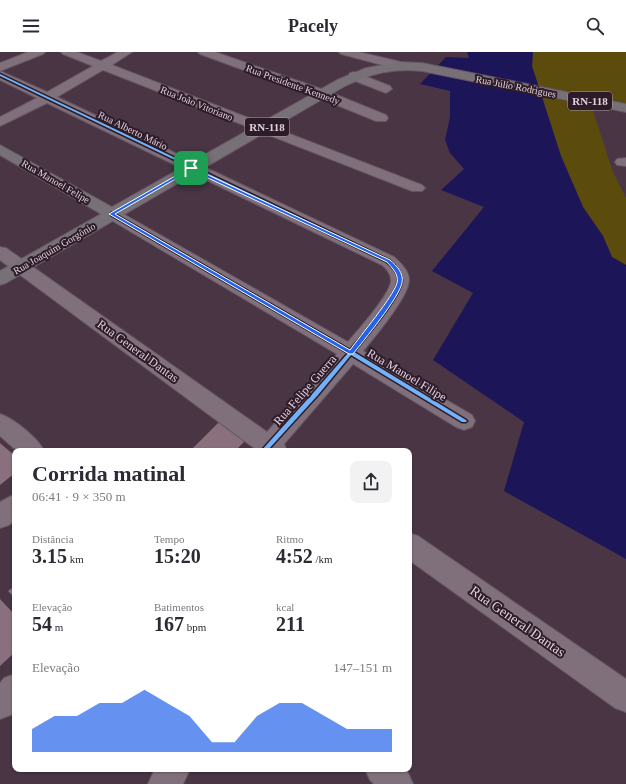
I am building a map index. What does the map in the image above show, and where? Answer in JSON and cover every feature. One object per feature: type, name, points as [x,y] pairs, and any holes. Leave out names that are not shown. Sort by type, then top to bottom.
[{"type":"main road","name":"Rua Joaquim Gorgônio","points":[[0,279],[191,168],[263,129],[354,76],[377,68],[397,58],[429,69]]},
{"type":"main road","name":"Rua Júlio Rodrigues","points":[[429,69],[626,108]]},
{"type":"main road","name":"Rua Manoel Felipe","points":[[0,149],[112,214]]},
{"type":"street","points":[[0,67],[39,52]]},
{"type":"street","name":"Rua João Vitoriano","points":[[67,52],[417,188]]},
{"type":"street","points":[[0,122],[46,98],[126,52]]},
{"type":"street","name":"Rua Presidente Kennedy","points":[[204,52],[322,94],[380,118]]},
{"type":"street","points":[[345,52],[381,62],[397,58]]},
{"type":"street","name":"Rua Alberto Mário","points":[[0,75],[191,168],[388,261]]},
{"type":"street","points":[[354,76],[386,88]]},
{"type":"street","name":"Rua Manoel Filipe","points":[[112,214],[351,353],[464,421]]},
{"type":"street","name":"Rua General Dantas","points":[[0,252],[269,448]]},
{"type":"street","name":"Rua Felipe Guerra","points":[[271,448],[351,353],[393,296],[400,283],[398,271],[388,261]]},
{"type":"street","points":[[0,423],[29,448]]},
{"type":"street","points":[[0,516],[12,507]]},
{"type":"street","name":"Rua General Dantas","points":[[412,546],[626,697]]},
{"type":"street","points":[[0,704],[12,692]]},
{"type":"street","points":[[164,784],[172,772]]},
{"type":"street","points":[[384,772],[397,784]]},
{"type":"shaded area","points":[[467,52],[533,52],[532,66],[561,156],[583,207],[603,236],[612,257],[626,265],[626,559],[504,491],[524,422],[433,360],[473,293],[432,271],[484,207],[441,190],[464,169],[450,153],[445,140],[450,117],[450,91],[420,84],[446,57],[469,58]]},
{"type":"shaded area","points":[[533,52],[626,52],[626,111],[591,105],[613,172],[626,198],[626,265],[612,257],[603,236],[583,207],[561,156],[532,66]]},
{"type":"building","points":[[219,422],[246,440],[238,448],[193,448]]},
{"type":"building","points":[[0,443],[12,453],[12,475],[0,485]]},
{"type":"building","points":[[12,588],[12,595],[8,591]]},
{"type":"building","points":[[0,599],[12,612],[12,655],[0,666]]},
{"type":"cycle path","points":[[0,75],[388,261],[397,270],[400,282],[395,294],[381,314],[340,366],[267,448]]},
{"type":"cycle path","points":[[112,214],[351,353],[464,421]]},
{"type":"route","points":[[191,168],[388,261],[398,271],[400,283],[393,296],[351,353],[112,214],[191,168]]}]
